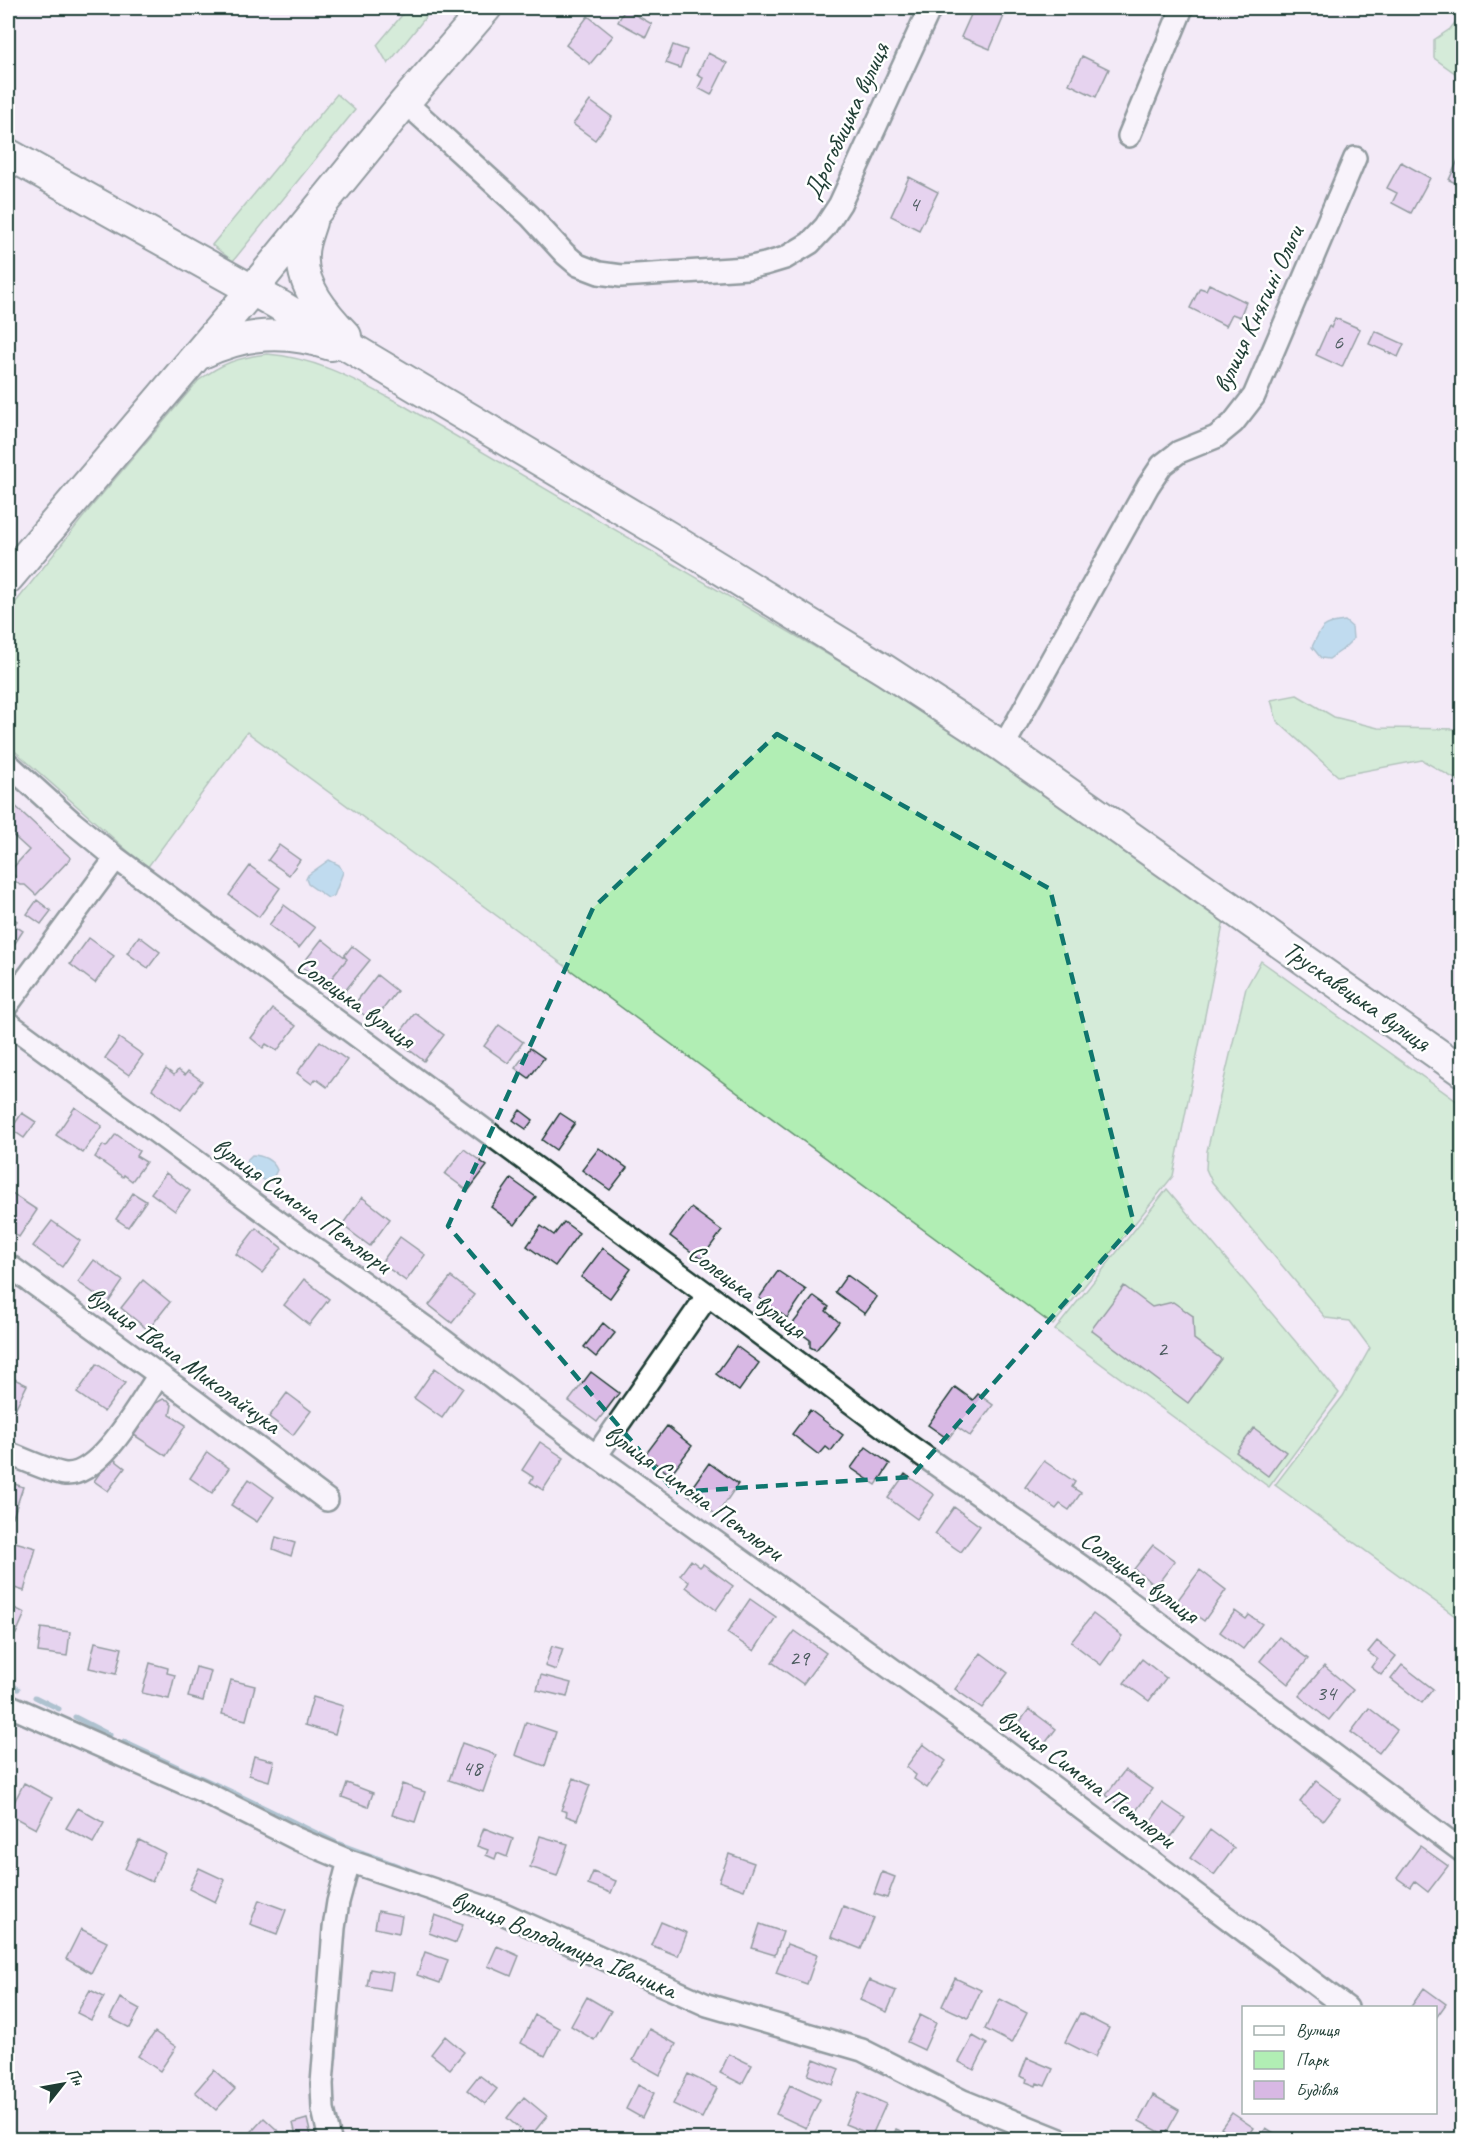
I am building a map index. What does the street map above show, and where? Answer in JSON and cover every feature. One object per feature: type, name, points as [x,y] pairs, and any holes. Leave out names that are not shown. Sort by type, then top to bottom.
[{"type":"main road","points":[[8,578],[253,290],[405,102],[486,8]]},
{"type":"main road","points":[[8,154],[253,290],[365,356]]},
{"type":"main road","points":[[315,212],[302,255],[304,272],[310,288],[330,320],[365,356]]},
{"type":"main road","points":[[196,356],[219,345],[248,337],[287,335],[312,338],[365,356]]},
{"type":"main road","name":"Трускавецька вулиця","points":[[365,356],[875,664],[1004,747],[1462,1071]]},
{"type":"street","name":"Дрогобицька вулиця","points":[[405,102],[530,216],[578,265],[599,273],[621,276],[747,268],[785,258],[800,250],[825,226],[840,204],[930,8]]},
{"type":"street","points":[[1130,136],[1182,8]]},
{"type":"street","name":"вулиця Княгині Ольги","points":[[1004,747],[1148,486],[1162,465],[1179,452],[1216,437],[1233,423],[1254,396],[1354,158]]},
{"type":"street","name":"Солецька вулиця","points":[[8,764],[116,858],[908,1445],[1095,1576],[1462,1851]]},
{"type":"street","points":[[8,1004],[116,858]]},
{"type":"street","name":"вулиця Симона Петлюри","points":[[8,1023],[297,1236],[443,1340],[596,1456],[985,1736],[1346,2006]]},
{"type":"street","name":"вулиця Івана Миколайчука","points":[[8,1265],[327,1500]]},
{"type":"street","points":[[596,1456],[708,1295]]},
{"type":"street","points":[[8,1453],[65,1474],[82,1471],[113,1442],[159,1375]]},
{"type":"street","name":"вулиця Володимира Іваника","points":[[8,1705],[202,1791],[297,1839],[349,1862],[502,1913],[707,2005],[862,2050],[963,2101],[1060,2139]]},
{"type":"street","points":[[330,2139],[323,2109],[322,2085],[334,1928],[338,1902],[349,1862]]},
{"type":"highlighted area","points":[[777,734],[1050,889],[1134,1224],[911,1477],[675,1492],[448,1226],[593,908]]},
{"type":"green space","points":[[408,8],[433,8],[388,64],[377,45]]},
{"type":"green space","points":[[1462,14],[1462,80],[1434,58],[1434,40],[1450,29]]},
{"type":"green space","points":[[337,94],[355,110],[233,261],[212,245]]},
{"type":"green space","points":[[267,354],[303,360],[337,372],[401,404],[956,730],[1224,920],[1173,1176],[1053,1325],[247,732],[147,868],[8,745],[8,612],[92,506],[198,381],[230,362]]},
{"type":"green space","points":[[1297,695],[1334,717],[1378,728],[1462,729],[1462,783],[1422,760],[1338,776],[1277,721],[1271,700]]},
{"type":"green space","points":[[1261,961],[1462,1105],[1462,1621],[1275,1485],[1343,1396],[1370,1348],[1350,1321],[1326,1318],[1212,1182],[1206,1169],[1207,1151],[1246,988]]},
{"type":"green space","points":[[1167,1189],[1339,1393],[1269,1487],[1055,1330]]},
{"type":"water","points":[[1345,621],[1352,627],[1353,639],[1329,659],[1321,658],[1312,647],[1318,635],[1327,625]]},
{"type":"water","points":[[329,860],[339,865],[343,872],[334,896],[328,898],[308,884],[306,879],[308,875]]},
{"type":"water","points":[[252,1155],[260,1156],[273,1163],[277,1170],[271,1182],[268,1183],[245,1167]]},
{"type":"building","points":[[974,8],[985,8],[1004,16],[990,49],[961,37]]},
{"type":"building","points":[[625,9],[652,24],[646,37],[618,22]]},
{"type":"building","points":[[588,16],[613,36],[590,64],[566,45]]},
{"type":"building","points":[[673,45],[687,50],[680,68],[666,63]]},
{"type":"building","points":[[708,53],[727,63],[711,95],[698,88],[703,78],[697,75]]},
{"type":"building","points":[[1082,56],[1109,69],[1096,97],[1069,84]]},
{"type":"building","points":[[590,101],[612,117],[595,140],[573,124]]},
{"type":"building","points":[[1459,158],[1462,160],[1462,186],[1449,180]]},
{"type":"building","points":[[1401,162],[1430,178],[1411,213],[1392,203],[1397,193],[1387,188]]},
{"type":"building","points":[[909,177],[938,192],[919,230],[891,216]]},
{"type":"building","points":[[1209,284],[1246,302],[1240,317],[1232,314],[1226,326],[1190,308],[1200,288],[1206,290]]},
{"type":"building","points":[[1335,318],[1360,329],[1342,367],[1316,355]]},
{"type":"building","points":[[1375,331],[1404,344],[1398,357],[1369,344]]},
{"type":"building","points":[[12,803],[71,858],[36,895],[25,885],[20,885],[15,881],[15,876],[10,871],[29,850],[8,831],[8,808]]},
{"type":"building","points":[[279,845],[300,860],[289,875],[268,860]]},
{"type":"building","points":[[250,866],[280,888],[259,917],[229,895]]},
{"type":"building","points":[[37,900],[51,911],[41,924],[27,914]]},
{"type":"building","points":[[284,905],[315,928],[299,948],[269,925]]},
{"type":"building","points":[[8,914],[17,921],[14,925],[23,931],[8,954]]},
{"type":"building","points":[[139,936],[160,952],[148,968],[127,953]]},
{"type":"building","points":[[89,938],[114,956],[95,983],[70,964]]},
{"type":"building","points":[[322,939],[347,959],[326,985],[301,966]]},
{"type":"building","points":[[352,946],[370,960],[340,997],[326,985],[347,959],[344,956]]},
{"type":"building","points":[[377,975],[397,991],[373,1022],[353,1006]]},
{"type":"building","points":[[273,1009],[296,1026],[277,1051],[266,1044],[263,1048],[251,1038]]},
{"type":"building","points":[[415,1013],[444,1035],[424,1061],[395,1039]]},
{"type":"building","points":[[499,1025],[523,1042],[508,1063],[484,1046]]},
{"type":"building","points":[[119,1038],[143,1055],[129,1075],[105,1058]]},
{"type":"building","points":[[320,1041],[347,1060],[327,1087],[316,1079],[312,1084],[297,1073]]},
{"type":"building","points":[[530,1048],[544,1058],[529,1078],[515,1068]]},
{"type":"building","points":[[166,1069],[174,1075],[178,1070],[185,1075],[188,1071],[202,1081],[181,1110],[152,1089]]},
{"type":"building","points":[[75,1107],[102,1126],[83,1153],[56,1135]]},
{"type":"building","points":[[520,1110],[533,1120],[526,1129],[513,1120]]},
{"type":"building","points":[[22,1113],[36,1122],[24,1138],[11,1129]]},
{"type":"building","points":[[560,1113],[575,1123],[556,1150],[542,1140]]},
{"type":"building","points":[[116,1134],[139,1151],[136,1156],[146,1162],[132,1181],[95,1157],[103,1145],[106,1147]]},
{"type":"building","points":[[599,1148],[627,1168],[610,1190],[582,1170]]},
{"type":"building","points":[[464,1149],[487,1166],[468,1191],[445,1174]]},
{"type":"building","points":[[166,1173],[190,1191],[175,1211],[151,1193]]},
{"type":"building","points":[[511,1179],[536,1197],[515,1225],[491,1207]]},
{"type":"building","points":[[8,1191],[37,1210],[19,1237],[8,1229]]},
{"type":"building","points":[[133,1193],[146,1201],[128,1227],[116,1219]]},
{"type":"building","points":[[362,1197],[390,1219],[370,1246],[342,1225]]},
{"type":"building","points":[[691,1208],[722,1231],[701,1259],[670,1236]]},
{"type":"building","points":[[52,1221],[80,1241],[62,1267],[33,1246]]},
{"type":"building","points":[[564,1222],[579,1233],[555,1266],[527,1246],[541,1226],[554,1235]]},
{"type":"building","points":[[256,1228],[282,1248],[262,1273],[236,1254]]},
{"type":"building","points":[[400,1237],[425,1255],[406,1281],[381,1263]]},
{"type":"building","points":[[603,1248],[631,1269],[610,1298],[581,1277]]},
{"type":"building","points":[[94,1260],[123,1281],[108,1303],[78,1282]]},
{"type":"building","points":[[778,1271],[806,1290],[787,1318],[759,1298]]},
{"type":"building","points":[[847,1275],[877,1297],[865,1314],[835,1292]]},
{"type":"building","points":[[451,1277],[474,1295],[452,1323],[429,1305]]},
{"type":"building","points":[[304,1279],[329,1299],[309,1325],[284,1305]]},
{"type":"building","points":[[143,1280],[170,1302],[148,1330],[121,1308]]},
{"type":"building","points":[[1124,1286],[1152,1307],[1173,1302],[1193,1316],[1194,1339],[1221,1359],[1188,1403],[1091,1330]]},
{"type":"building","points":[[814,1296],[829,1307],[826,1311],[839,1322],[816,1350],[810,1347],[810,1340],[791,1326]]},
{"type":"building","points":[[603,1323],[615,1333],[596,1357],[584,1347]]},
{"type":"building","points":[[736,1346],[759,1363],[739,1391],[716,1374]]},
{"type":"building","points":[[97,1364],[125,1383],[104,1412],[77,1393]]},
{"type":"building","points":[[435,1368],[463,1388],[442,1418],[414,1398]]},
{"type":"building","points":[[591,1372],[619,1393],[597,1422],[569,1401]]},
{"type":"building","points":[[8,1376],[27,1385],[15,1409],[8,1406]]},
{"type":"building","points":[[955,1387],[973,1400],[978,1394],[993,1405],[970,1436],[957,1427],[948,1439],[928,1425]]},
{"type":"building","points":[[287,1393],[311,1411],[293,1435],[269,1417]]},
{"type":"building","points":[[163,1399],[168,1400],[172,1405],[170,1415],[186,1425],[166,1456],[134,1435],[156,1403]]},
{"type":"building","points":[[810,1410],[843,1435],[831,1451],[826,1447],[819,1455],[792,1434]]},
{"type":"building","points":[[667,1426],[692,1446],[670,1475],[645,1455]]},
{"type":"building","points":[[1254,1428],[1286,1452],[1268,1476],[1236,1452]]},
{"type":"building","points":[[540,1442],[564,1458],[543,1490],[530,1482],[533,1477],[522,1470]]},
{"type":"building","points":[[866,1447],[890,1464],[876,1485],[851,1468]]},
{"type":"building","points":[[207,1452],[229,1468],[212,1493],[190,1478]]},
{"type":"building","points":[[111,1457],[125,1468],[108,1491],[94,1481]]},
{"type":"building","points":[[1044,1461],[1075,1482],[1072,1487],[1081,1493],[1069,1510],[1060,1504],[1056,1509],[1025,1487]]},
{"type":"building","points":[[709,1463],[738,1484],[717,1515],[687,1494]]},
{"type":"building","points":[[905,1474],[934,1495],[917,1519],[888,1498]]},
{"type":"building","points":[[249,1479],[274,1497],[257,1522],[231,1505]]},
{"type":"building","points":[[9,1482],[23,1487],[13,1517],[8,1515]]},
{"type":"building","points":[[954,1507],[980,1526],[961,1552],[935,1534]]},
{"type":"building","points":[[276,1537],[295,1543],[291,1556],[273,1549]]},
{"type":"building","points":[[8,1540],[36,1548],[24,1591],[8,1586]]},
{"type":"building","points":[[1153,1545],[1175,1561],[1156,1586],[1134,1569]]},
{"type":"building","points":[[691,1560],[700,1567],[703,1564],[733,1586],[716,1610],[686,1587],[689,1582],[680,1575]]},
{"type":"building","points":[[1200,1570],[1226,1590],[1204,1621],[1177,1601]]},
{"type":"building","points":[[750,1599],[776,1617],[754,1651],[727,1633]]},
{"type":"building","points":[[8,1605],[25,1613],[16,1634],[8,1630]]},
{"type":"building","points":[[1235,1611],[1246,1619],[1249,1615],[1262,1624],[1243,1649],[1220,1632]]},
{"type":"building","points":[[1093,1614],[1122,1636],[1101,1665],[1071,1642]]},
{"type":"building","points":[[41,1628],[70,1632],[67,1656],[38,1652]]},
{"type":"building","points":[[795,1631],[826,1653],[803,1684],[772,1662]]},
{"type":"building","points":[[1279,1637],[1308,1659],[1288,1684],[1260,1661]]},
{"type":"building","points":[[1377,1641],[1396,1656],[1381,1675],[1371,1667],[1377,1659],[1368,1652]]},
{"type":"building","points":[[95,1642],[122,1648],[116,1674],[89,1668]]},
{"type":"building","points":[[552,1646],[563,1649],[556,1670],[545,1666]]},
{"type":"building","points":[[981,1653],[1008,1673],[982,1708],[955,1689]]},
{"type":"building","points":[[1142,1659],[1166,1678],[1149,1701],[1124,1683]]},
{"type":"building","points":[[150,1663],[168,1668],[167,1673],[175,1675],[169,1699],[142,1693]]},
{"type":"building","points":[[1402,1665],[1433,1689],[1422,1703],[1391,1679]]},
{"type":"building","points":[[1324,1666],[1353,1690],[1329,1720],[1299,1696]]},
{"type":"building","points":[[196,1667],[211,1671],[203,1701],[188,1697]]},
{"type":"building","points":[[541,1675],[571,1683],[567,1697],[537,1690]]},
{"type":"building","points":[[231,1680],[255,1686],[246,1720],[222,1714]]},
{"type":"building","points":[[313,1697],[343,1706],[335,1734],[305,1725]]},
{"type":"building","points":[[1369,1708],[1397,1730],[1379,1753],[1351,1732]]},
{"type":"building","points":[[1029,1709],[1056,1729],[1040,1750],[1014,1730]]},
{"type":"building","points":[[526,1722],[556,1732],[545,1766],[515,1755]]},
{"type":"building","points":[[462,1743],[496,1755],[483,1792],[449,1780]]},
{"type":"building","points":[[923,1744],[946,1761],[927,1788],[914,1779],[916,1775],[906,1767]]},
{"type":"building","points":[[254,1756],[274,1761],[269,1781],[249,1775]]},
{"type":"building","points":[[1125,1770],[1152,1789],[1133,1815],[1106,1795]]},
{"type":"building","points":[[574,1778],[590,1785],[577,1820],[566,1816],[567,1812],[561,1810]]},
{"type":"building","points":[[1316,1781],[1340,1799],[1323,1821],[1300,1802]]},
{"type":"building","points":[[24,1783],[52,1798],[36,1829],[8,1814]]},
{"type":"building","points":[[347,1783],[373,1793],[368,1807],[342,1797]]},
{"type":"building","points":[[402,1784],[425,1792],[415,1822],[392,1815]]},
{"type":"building","points":[[1163,1803],[1185,1818],[1169,1840],[1148,1825]]},
{"type":"building","points":[[78,1808],[104,1823],[93,1843],[66,1828]]},
{"type":"building","points":[[484,1828],[513,1839],[507,1857],[497,1853],[495,1859],[486,1855],[488,1850],[477,1846]]},
{"type":"building","points":[[1210,1830],[1234,1848],[1214,1875],[1190,1858]]},
{"type":"building","points":[[540,1836],[568,1844],[557,1876],[530,1867]]},
{"type":"building","points":[[139,1840],[165,1853],[152,1882],[125,1869]]},
{"type":"building","points":[[1420,1846],[1448,1866],[1428,1892],[1414,1881],[1410,1887],[1397,1878]]},
{"type":"building","points":[[729,1854],[754,1863],[744,1890],[719,1881]]},
{"type":"building","points":[[199,1868],[225,1880],[215,1902],[189,1889]]},
{"type":"building","points":[[593,1872],[616,1881],[611,1893],[588,1884]]},
{"type":"building","points":[[882,1872],[895,1877],[887,1898],[874,1894]]},
{"type":"building","points":[[259,1900],[286,1910],[277,1934],[250,1924]]},
{"type":"building","points":[[843,1906],[874,1918],[861,1949],[831,1937]]},
{"type":"building","points":[[378,1911],[402,1916],[399,1933],[375,1928]]},
{"type":"building","points":[[435,1915],[463,1925],[456,1943],[429,1933]]},
{"type":"building","points":[[661,1922],[687,1933],[678,1956],[651,1945]]},
{"type":"building","points":[[760,1924],[783,1932],[775,1955],[752,1948]]},
{"type":"building","points":[[81,1929],[107,1942],[91,1973],[66,1959]]},
{"type":"building","points":[[787,1944],[817,1955],[807,1984],[776,1973]]},
{"type":"building","points":[[497,1946],[519,1956],[511,1976],[488,1966]]},
{"type":"building","points":[[425,1952],[448,1960],[440,1983],[417,1975]]},
{"type":"building","points":[[370,1969],[393,1973],[390,1990],[367,1986]]},
{"type":"building","points":[[955,1978],[981,1990],[968,2018],[942,2006]]},
{"type":"building","points":[[869,1980],[896,1991],[887,2012],[860,2000]]},
{"type":"building","points":[[1424,1988],[1446,2004],[1437,2017],[1437,2006],[1411,2006]]},
{"type":"building","points":[[90,1990],[104,1997],[91,2020],[77,2013]]},
{"type":"building","points":[[587,1997],[611,2011],[594,2040],[571,2026]]},
{"type":"building","points":[[120,1998],[140,2009],[130,2028],[110,2018]]},
{"type":"building","points":[[1000,1999],[1027,2013],[1012,2043],[985,2029]]},
{"type":"building","points":[[1080,2013],[1109,2028],[1095,2057],[1065,2042]]},
{"type":"building","points":[[535,2015],[559,2028],[545,2056],[521,2043]]},
{"type":"building","points":[[920,2015],[936,2023],[924,2050],[907,2042]]},
{"type":"building","points":[[649,2029],[676,2044],[660,2075],[633,2060]]},
{"type":"building","points":[[155,2032],[176,2047],[160,2071],[138,2056]]},
{"type":"building","points":[[445,2036],[464,2052],[450,2069],[431,2054]]},
{"type":"building","points":[[973,2036],[987,2044],[974,2070],[959,2062]]},
{"type":"building","points":[[729,2054],[752,2065],[742,2084],[720,2073]]},
{"type":"building","points":[[1027,2058],[1053,2069],[1045,2086],[1037,2083],[1036,2086],[1026,2082],[1027,2079],[1020,2076]]},
{"type":"building","points":[[814,2059],[839,2069],[833,2085],[808,2075]]},
{"type":"building","points":[[214,2070],[235,2089],[216,2110],[195,2092]]},
{"type":"building","points":[[688,2074],[717,2088],[702,2118],[673,2104]]},
{"type":"building","points":[[479,2075],[497,2089],[485,2104],[467,2090]]},
{"type":"building","points":[[638,2085],[654,2093],[642,2118],[626,2109]]},
{"type":"building","points":[[790,2085],[820,2099],[806,2128],[776,2114]]},
{"type":"building","points":[[859,2092],[886,2104],[872,2135],[845,2124]]},
{"type":"building","points":[[1153,2095],[1179,2110],[1165,2135],[1139,2121]]},
{"type":"building","points":[[524,2097],[547,2116],[530,2137],[507,2118]]},
{"type":"building","points":[[1232,2113],[1254,2128],[1246,2140],[1238,2140],[1221,2128]]},
{"type":"building","points":[[264,2118],[288,2140],[244,2140]]},
{"type":"building","points":[[307,2119],[312,2140],[297,2140],[293,2123]]},
{"type":"building","points":[[1266,2128],[1285,2140],[1258,2140]]},
{"type":"building","points":[[896,2129],[922,2140],[892,2140]]},
{"type":"building","points":[[1201,2131],[1217,2140],[1196,2140]]},
{"type":"building","points":[[566,2133],[574,2140],[560,2140]]},
{"type":"building","points":[[668,2133],[682,2140],[665,2140]]},
{"type":"building","points":[[195,2134],[202,2140],[190,2140]]},
{"type":"waterway","points":[[8,1683],[18,1689]]},
{"type":"waterway","points":[[35,1697],[59,1709]]},
{"type":"waterway","points":[[75,1717],[110,1735]]},
{"type":"waterway","points":[[124,1742],[337,1843],[415,1872]]},
{"type":"waterway","points":[[335,2058],[336,2035]]}]
